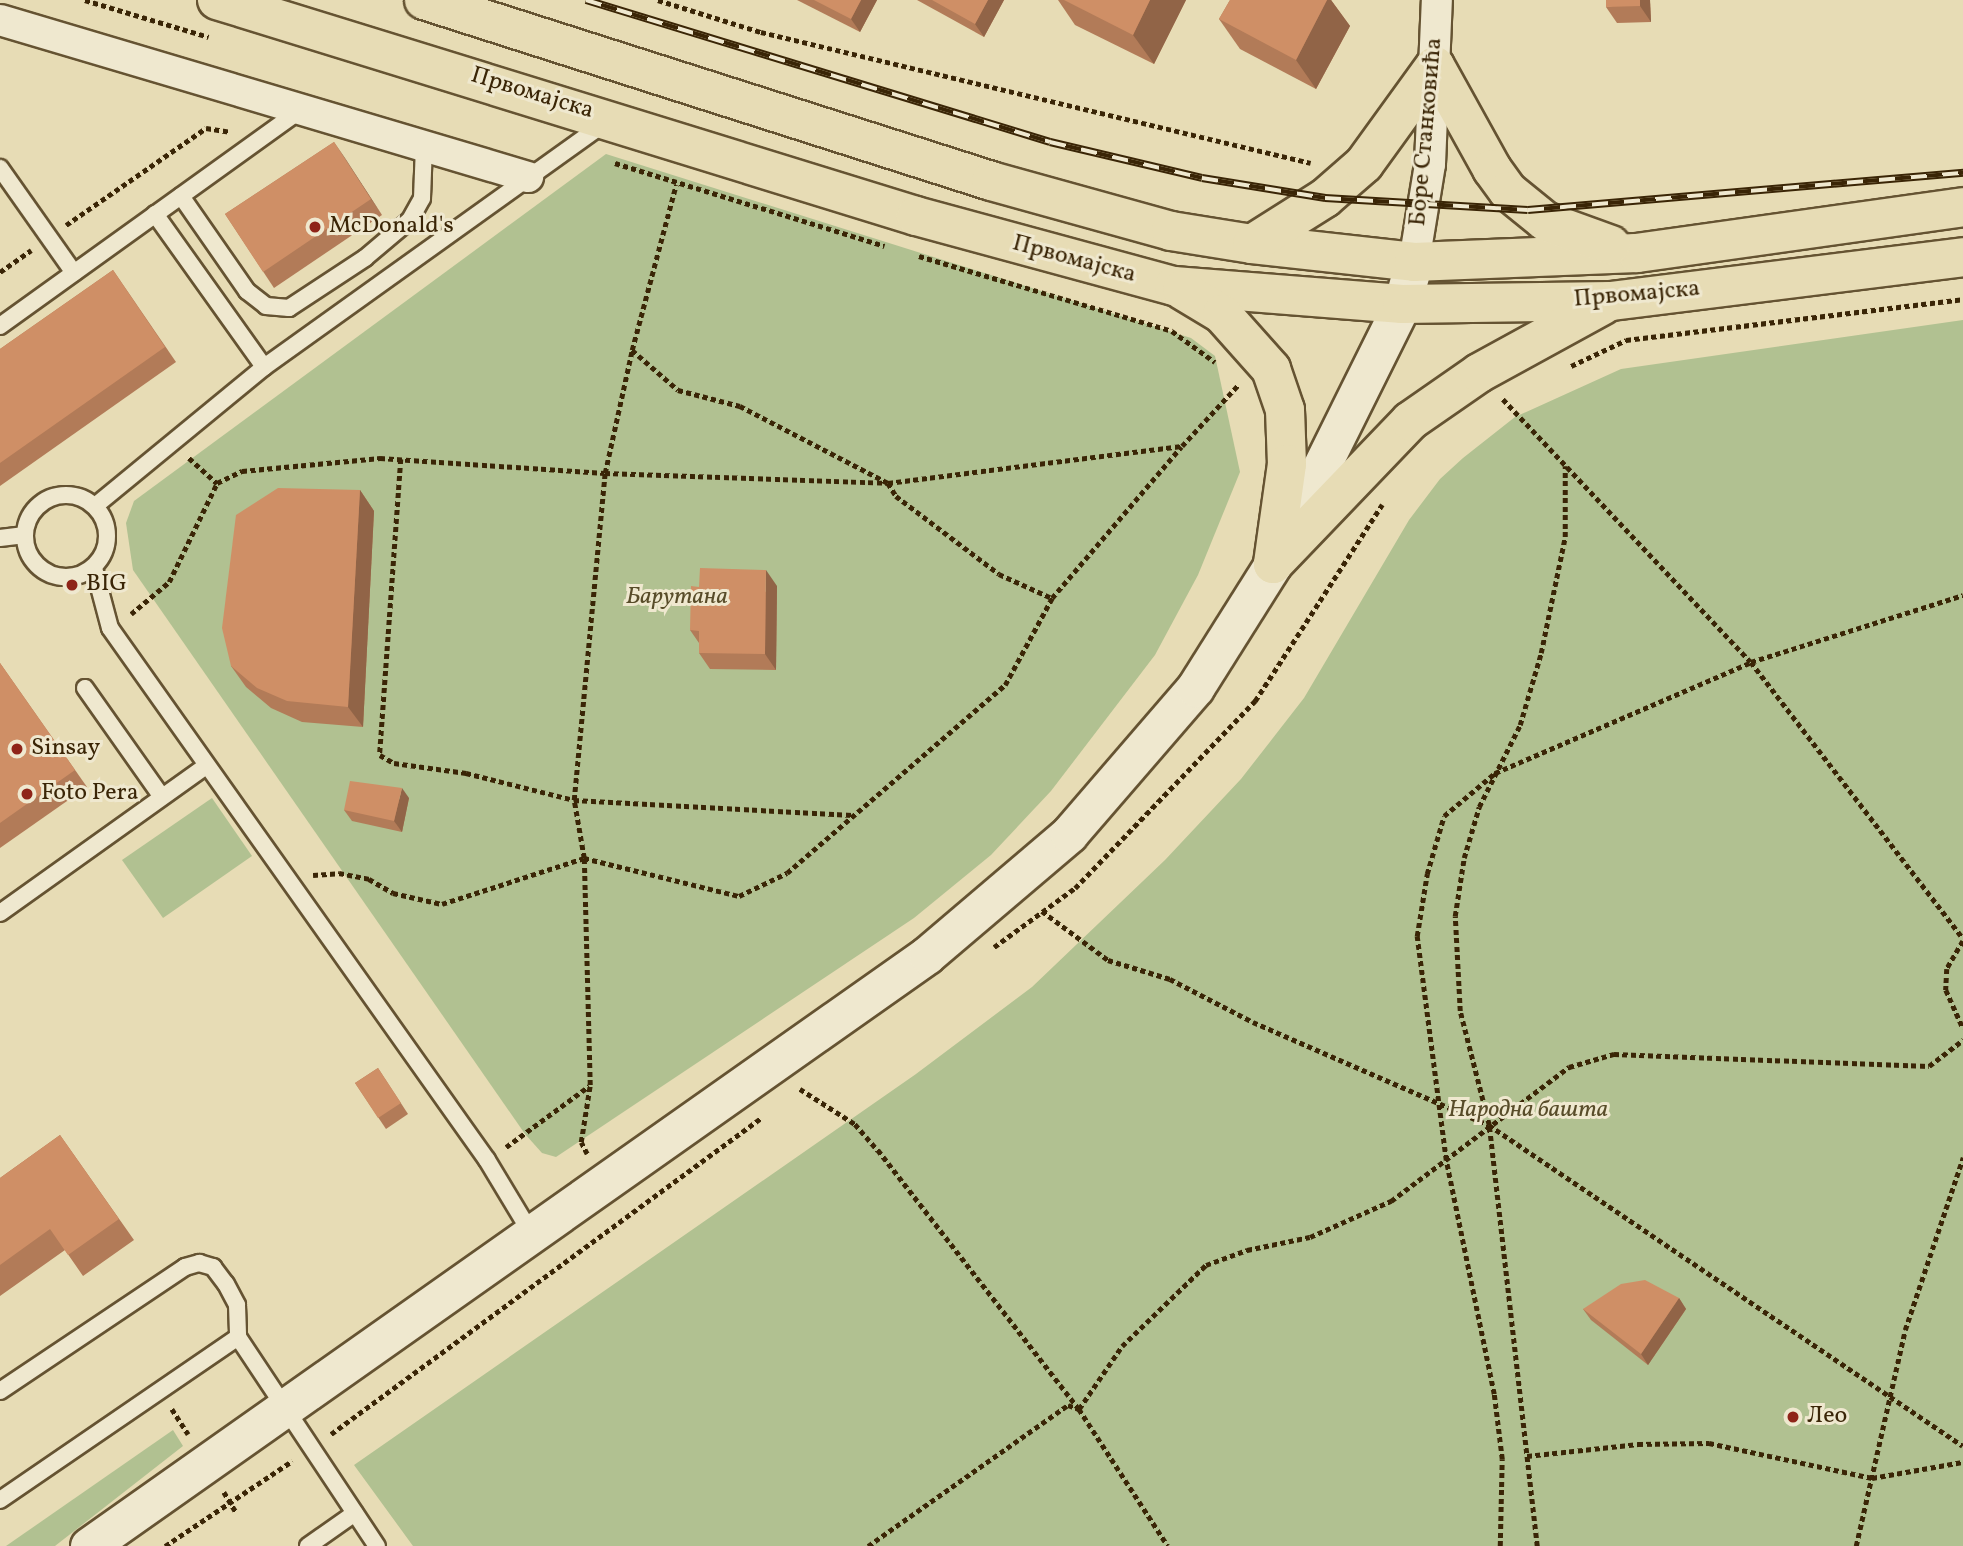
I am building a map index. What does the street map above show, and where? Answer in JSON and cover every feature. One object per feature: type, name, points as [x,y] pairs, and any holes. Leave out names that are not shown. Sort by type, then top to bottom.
[{"type":"main road","name":"Првомајска","points":[[217,0],[612,118],[916,216],[1174,286],[1402,304],[1611,301],[1963,257]]},
{"type":"main road","name":"Првомајска","points":[[424,0],[1030,193],[1171,231],[1252,244],[1414,262],[1637,253],[1963,207]]},
{"type":"main road","points":[[1252,244],[1325,198],[1364,164],[1435,66],[1492,169],[1528,210],[1566,231],[1637,253]]},
{"type":"main road","points":[[1174,286],[1222,314],[1255,377],[1285,410],[1287,464],[1273,564]]},
{"type":"main road","points":[[1273,564],[1410,421],[1491,386],[1611,301]]},
{"type":"street","name":"Боре Станковића","points":[[89,1546],[927,955],[1069,834],[1195,688],[1273,564],[1402,304],[1414,262],[1430,164],[1437,0]]},
{"type":"street","points":[[0,20],[528,177]]},
{"type":"lane","points":[[0,326],[301,110]]},
{"type":"lane","points":[[96,506],[264,367],[612,118]]},
{"type":"lane","points":[[181,196],[247,291],[266,306],[289,308],[365,258],[410,220],[422,198],[424,146]]},
{"type":"lane","points":[[0,168],[74,273]]},
{"type":"lane","points":[[155,214],[264,367]]},
{"type":"lane","points":[[71,495],[96,506],[108,530],[107,544],[94,568],[69,578],[49,573],[33,561],[25,535],[28,521],[45,500],[71,495]]},
{"type":"lane","points":[[0,538],[25,535]]},
{"type":"lane","points":[[94,568],[110,628],[205,766],[487,1160],[531,1233]]},
{"type":"lane","points":[[85,688],[162,797]]},
{"type":"lane","points":[[0,913],[205,766]]},
{"type":"lane","points":[[0,1391],[185,1267],[200,1263],[213,1267],[237,1305],[237,1337],[377,1546]]},
{"type":"lane","points":[[0,1500],[237,1337]]},
{"type":"lane","points":[[308,1546],[355,1513]]},
{"type":"path","points":[[86,0],[217,40]]},
{"type":"path","points":[[658,0],[761,32],[1319,164]]},
{"type":"path","points":[[0,272],[206,128],[262,138]]},
{"type":"path","points":[[571,147],[676,185],[891,248]]},
{"type":"path","points":[[603,1182],[581,1142],[590,1085],[584,858],[574,800],[605,473],[632,350],[676,185]]},
{"type":"path","points":[[904,252],[1172,331],[1220,366]]},
{"type":"path","points":[[1564,369],[1626,340],[1963,299]]},
{"type":"path","points":[[632,350],[678,390],[740,406],[888,483],[896,496],[999,574],[1052,598]]},
{"type":"path","points":[[1231,374],[1255,377]]},
{"type":"path","points":[[285,877],[340,873],[369,879],[414,900],[442,904],[584,858],[738,896],[787,873],[1005,685],[1052,598],[1182,446],[1255,377]]},
{"type":"path","points":[[1491,386],[1514,393]]},
{"type":"path","points":[[1491,386],[1751,662],[1963,940],[1947,969],[1946,990],[1963,1028]]},
{"type":"path","points":[[172,443],[217,483]]},
{"type":"path","points":[[110,628],[169,582],[217,483],[242,471],[401,459],[605,473],[888,483],[1182,446]]},
{"type":"path","points":[[401,459],[380,755],[394,763],[466,773],[574,800],[854,815]]},
{"type":"path","points":[[1531,1546],[1537,1544],[1489,1125],[1460,1010],[1455,928],[1464,858],[1495,773],[1520,725],[1541,653],[1565,537],[1564,466]]},
{"type":"path","points":[[1500,1546],[1502,1459],[1494,1394],[1446,1160],[1442,1104],[1417,936],[1427,874],[1444,816],[1495,773],[1751,662],[1963,595]]},
{"type":"path","points":[[1042,911],[1108,960],[1170,979],[1253,1022],[1489,1125],[1889,1399],[1963,1446]]},
{"type":"path","points":[[1079,1409],[1122,1346],[1175,1291],[1206,1265],[1348,1224],[1391,1201],[1569,1067],[1614,1054],[1929,1066],[1963,1040]]},
{"type":"path","points":[[487,1160],[590,1085]]},
{"type":"path","points":[[800,1088],[855,1124],[1079,1409],[1168,1546]]},
{"type":"path","points":[[1856,1546],[1905,1330],[1963,1158]]},
{"type":"path","points":[[868,1546],[1068,1405],[1079,1409]]},
{"type":"path","points":[[1527,1456],[1637,1444],[1709,1443],[1872,1478],[1963,1462]]},
{"type":"path","points":[[165,1546],[312,1447]]},
{"type":"green space","name":"Барутана","points":[[606,154],[1191,338],[1215,356],[1240,472],[1198,575],[1155,655],[1051,791],[991,855],[914,918],[556,1157],[542,1153],[525,1134],[133,570],[126,523],[134,501]]},
{"type":"green space","name":"Народна башта","points":[[1963,320],[1963,1546],[413,1546],[354,1465],[916,1074],[1032,987],[1165,860],[1241,779],[1304,698],[1409,520],[1440,479],[1463,458],[1515,417],[1621,369]]},
{"type":"green space","points":[[212,798],[252,856],[163,918],[122,860]]},
{"type":"green space","points":[[173,1430],[183,1446],[55,1546],[6,1546]]},
{"type":"building","points":[[814,0],[861,0],[851,19]]},
{"type":"building","points":[[932,0],[988,0],[975,24]]},
{"type":"building","points":[[1064,0],[1150,0],[1133,35]]},
{"type":"building","points":[[1230,0],[1327,0],[1296,60],[1219,19]]},
{"type":"building","points":[[1606,0],[1640,0],[1640,6],[1606,7]]},
{"type":"building","points":[[334,142],[371,199],[263,272],[225,214]]},
{"type":"building","points":[[113,270],[165,347],[0,463],[0,349]]},
{"type":"building","points":[[278,488],[360,490],[348,707],[287,701],[257,688],[231,666],[222,628],[236,515]]},
{"type":"building","points":[[700,568],[766,570],[765,654],[699,653],[699,631],[690,630],[691,586],[699,587]]},
{"type":"building","points":[[0,663],[75,770],[0,823]]},
{"type":"building","points":[[350,781],[402,788],[394,821],[344,810]]},
{"type":"building","points":[[378,1068],[401,1103],[378,1118],[355,1083]]},
{"type":"building","points":[[60,1135],[119,1219],[68,1255],[50,1229],[0,1265],[0,1178]]},
{"type":"building","points":[[1645,1280],[1679,1298],[1641,1354],[1583,1309],[1621,1284]]},
{"type":"railway","points":[[586,0],[1050,142],[1202,178],[1325,198],[1528,210],[1963,173]]},
{"type":"place","name":"McDonald's","points":[[315,227]]},
{"type":"place","name":"BIG","points":[[72,585]]},
{"type":"place","name":"Sinsay","points":[[17,749]]},
{"type":"place","name":"Foto Pera","points":[[27,794]]},
{"type":"place","name":"Лео","points":[[1793,1417]]}]
